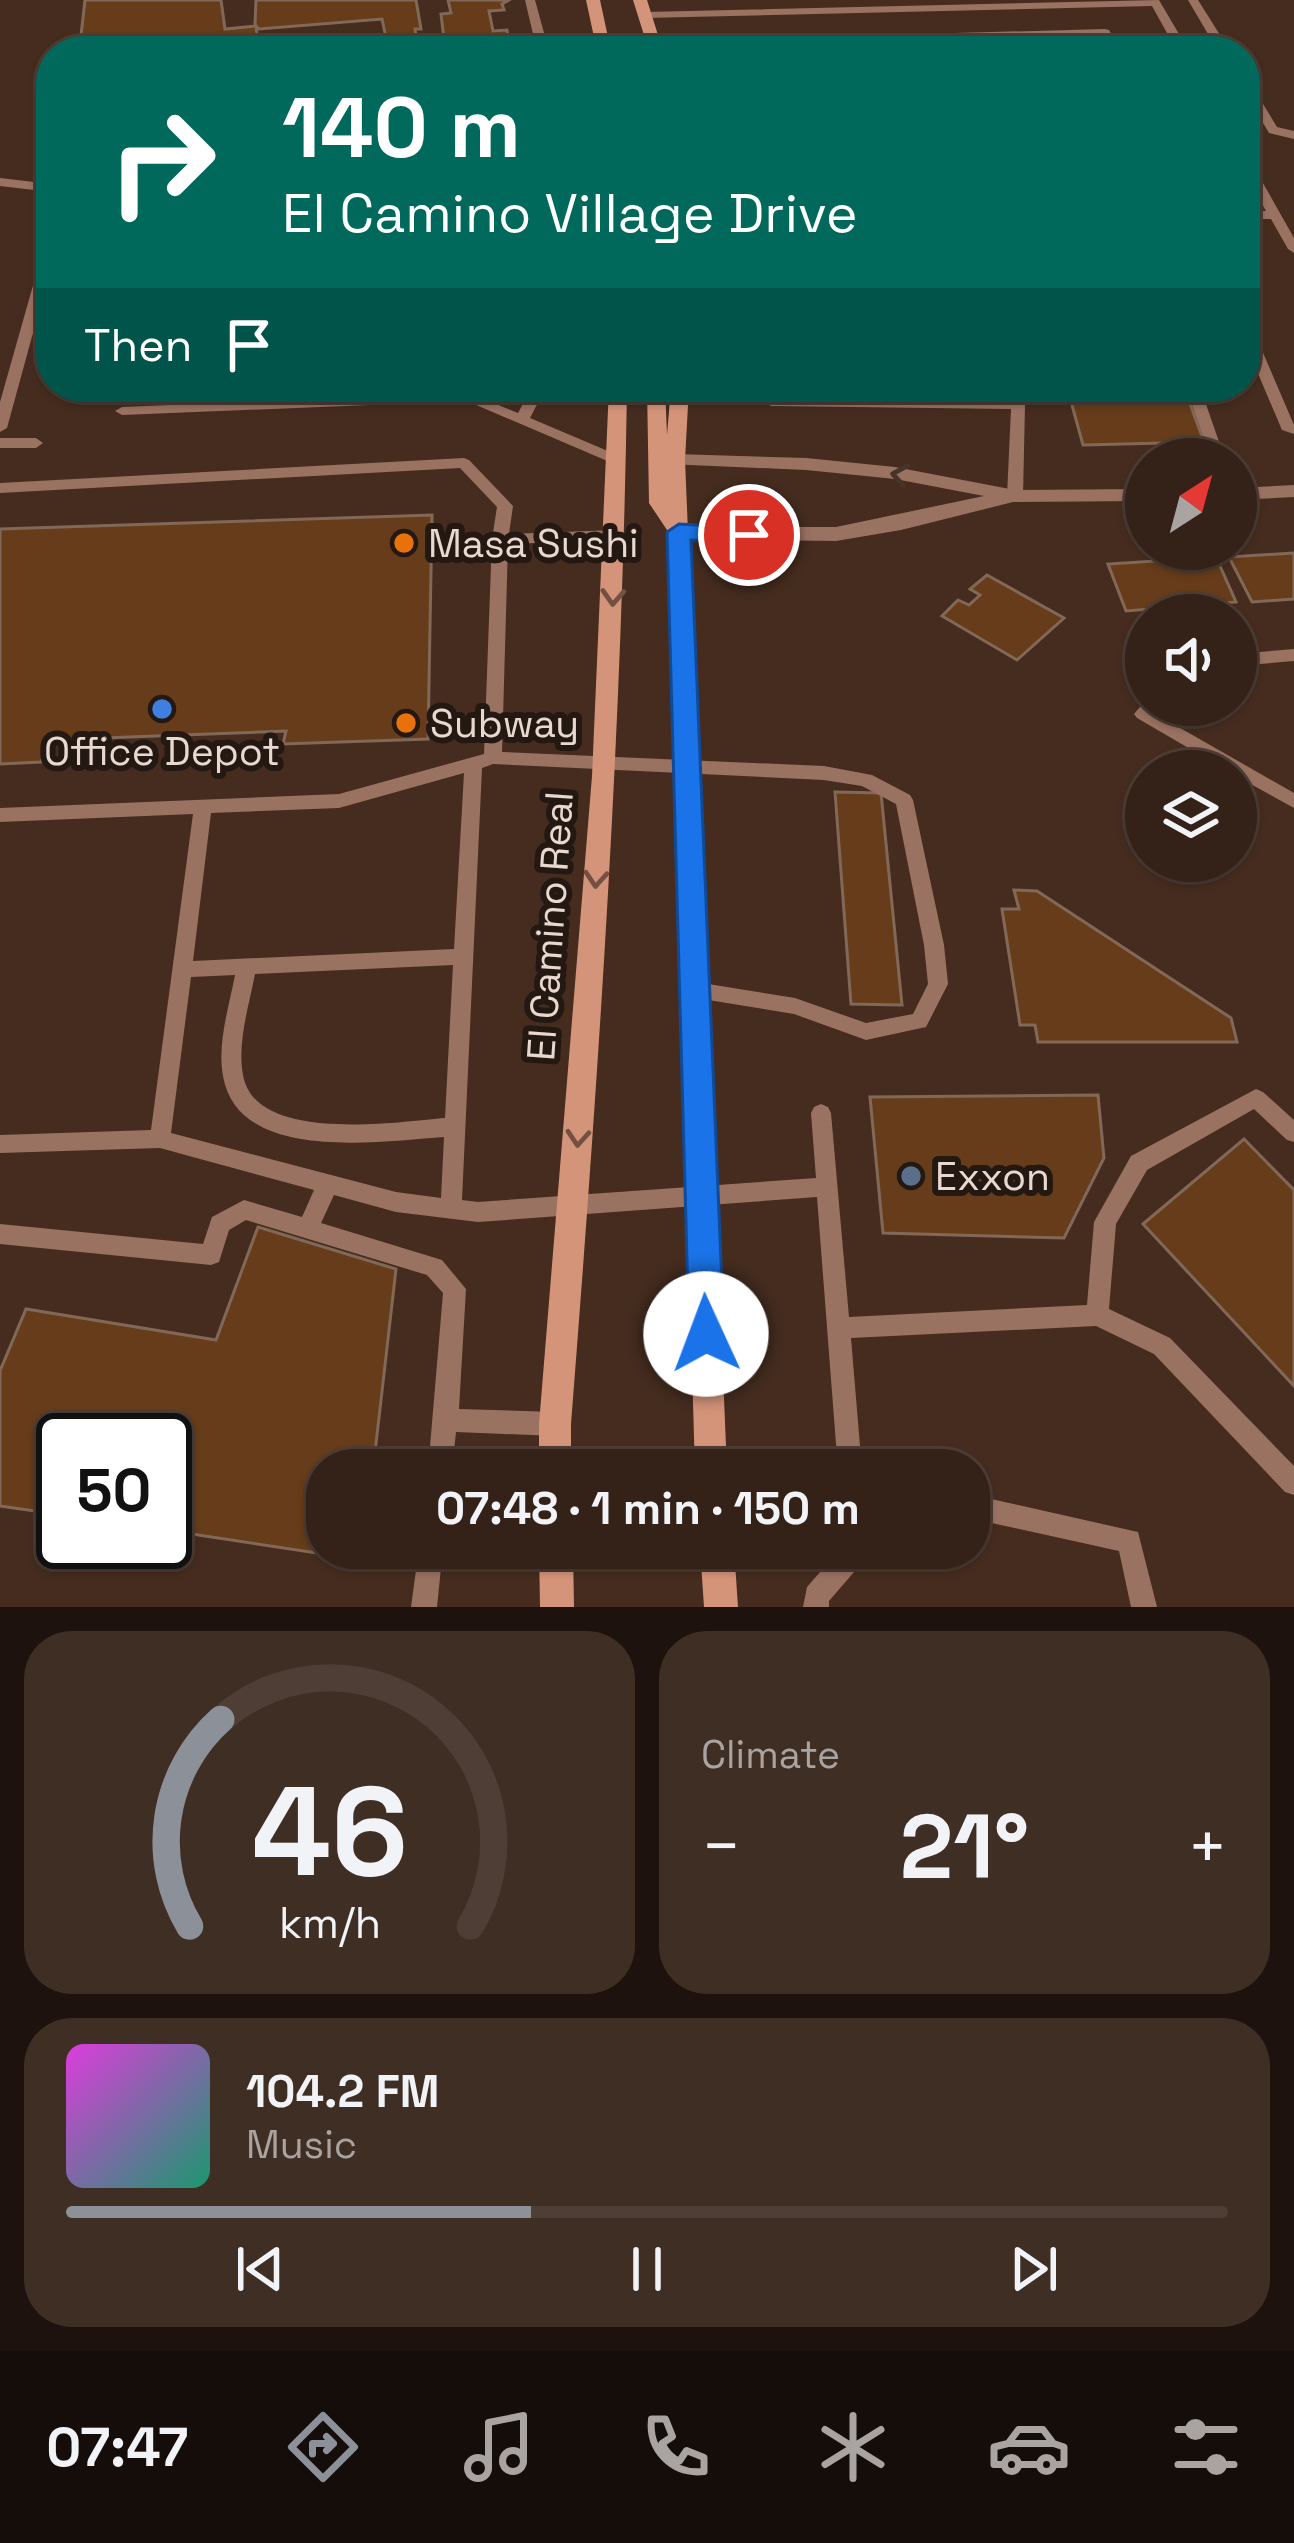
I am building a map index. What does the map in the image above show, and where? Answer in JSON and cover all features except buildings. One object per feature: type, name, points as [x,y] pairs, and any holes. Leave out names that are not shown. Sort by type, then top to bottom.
[{"type":"main road","points":[[593,0],[601,36]]},
{"type":"main road","points":[[622,3],[643,7],[652,36]]},
{"type":"main road","name":"El Camino Real","points":[[556,1449],[604,762],[616,535],[617,402]]},
{"type":"main road","points":[[656,402],[657,490],[664,515],[679,532]]},
{"type":"main road","points":[[679,402],[675,460],[710,1449]]},
{"type":"main road","points":[[556,1569],[557,1607]]},
{"type":"main road","points":[[718,1569],[721,1607]]},
{"type":"street","points":[[675,460],[806,464],[895,473],[1015,496],[1125,494]]},
{"type":"street","points":[[1257,493],[1294,491]]},
{"type":"street","points":[[679,532],[775,537],[834,534],[898,525],[1015,496]]},
{"type":"lane","points":[[530,0],[539,36]]},
{"type":"lane","points":[[718,0],[732,36]]},
{"type":"lane","points":[[1193,0],[1215,36]]},
{"type":"lane","points":[[643,7],[724,13],[1155,2],[1174,36]]},
{"type":"lane","points":[[1005,3],[1016,34]]},
{"type":"lane","points":[[969,36],[1105,32],[1107,36]]},
{"type":"lane","points":[[1260,109],[1273,130],[1294,135]]},
{"type":"lane","points":[[0,182],[36,186]]},
{"type":"lane","points":[[1260,188],[1294,249]]},
{"type":"lane","points":[[1260,215],[1275,215]]},
{"type":"lane","points":[[0,428],[36,297]]},
{"type":"lane","points":[[1260,362],[1289,430],[1294,430]]},
{"type":"lane","points":[[122,411],[345,402]]},
{"type":"lane","points":[[481,402],[617,460]]},
{"type":"lane","points":[[522,419],[531,402]]},
{"type":"lane","points":[[771,402],[1018,405]]},
{"type":"lane","points":[[1015,496],[1018,402]]},
{"type":"lane","points":[[1198,402],[1211,438]]},
{"type":"lane","points":[[0,443],[36,443]]},
{"type":"lane","points":[[0,488],[464,463],[505,506],[463,957],[451,1209]]},
{"type":"lane","points":[[500,539],[616,535]]},
{"type":"lane","points":[[1257,658],[1294,655]]},
{"type":"lane","points":[[1164,726],[1294,801]]},
{"type":"lane","points":[[0,815],[339,801],[483,761],[824,773],[866,780],[904,800],[938,984],[919,1021],[866,1032],[795,1006],[695,991]]},
{"type":"lane","points":[[160,1139],[203,806]]},
{"type":"lane","points":[[182,969],[463,957]]},
{"type":"lane","points":[[246,967],[233,1058],[235,1087],[250,1111],[275,1126],[312,1133],[455,1127]]},
{"type":"lane","points":[[1097,1315],[1105,1222],[1139,1163],[1256,1098],[1294,1133]]},
{"type":"lane","points":[[820,1113],[848,1449]]},
{"type":"lane","points":[[0,1144],[160,1139],[396,1202],[478,1213],[825,1187]]},
{"type":"lane","points":[[308,1229],[328,1183]]},
{"type":"lane","points":[[0,1234],[211,1255],[220,1224],[244,1210],[434,1267],[455,1289],[443,1449]]},
{"type":"lane","points":[[838,1328],[1097,1315],[1162,1346],[1294,1483]]},
{"type":"lane","points":[[446,1420],[555,1424]]},
{"type":"lane","points":[[990,1511],[1129,1541],[1144,1607]]},
{"type":"lane","points":[[424,1607],[429,1569]]},
{"type":"lane","points":[[816,1607],[816,1595],[839,1569]]},
{"type":"place","name":"Masa Sushi","points":[[404,543]]},
{"type":"place","name":"Office Depot","points":[[162,709]]},
{"type":"place","name":"Subway","points":[[406,723]]},
{"type":"place","name":"Exxon","points":[[911,1176]]},
{"type":"route","points":[[706,1334],[679,532],[749,535]]}]
